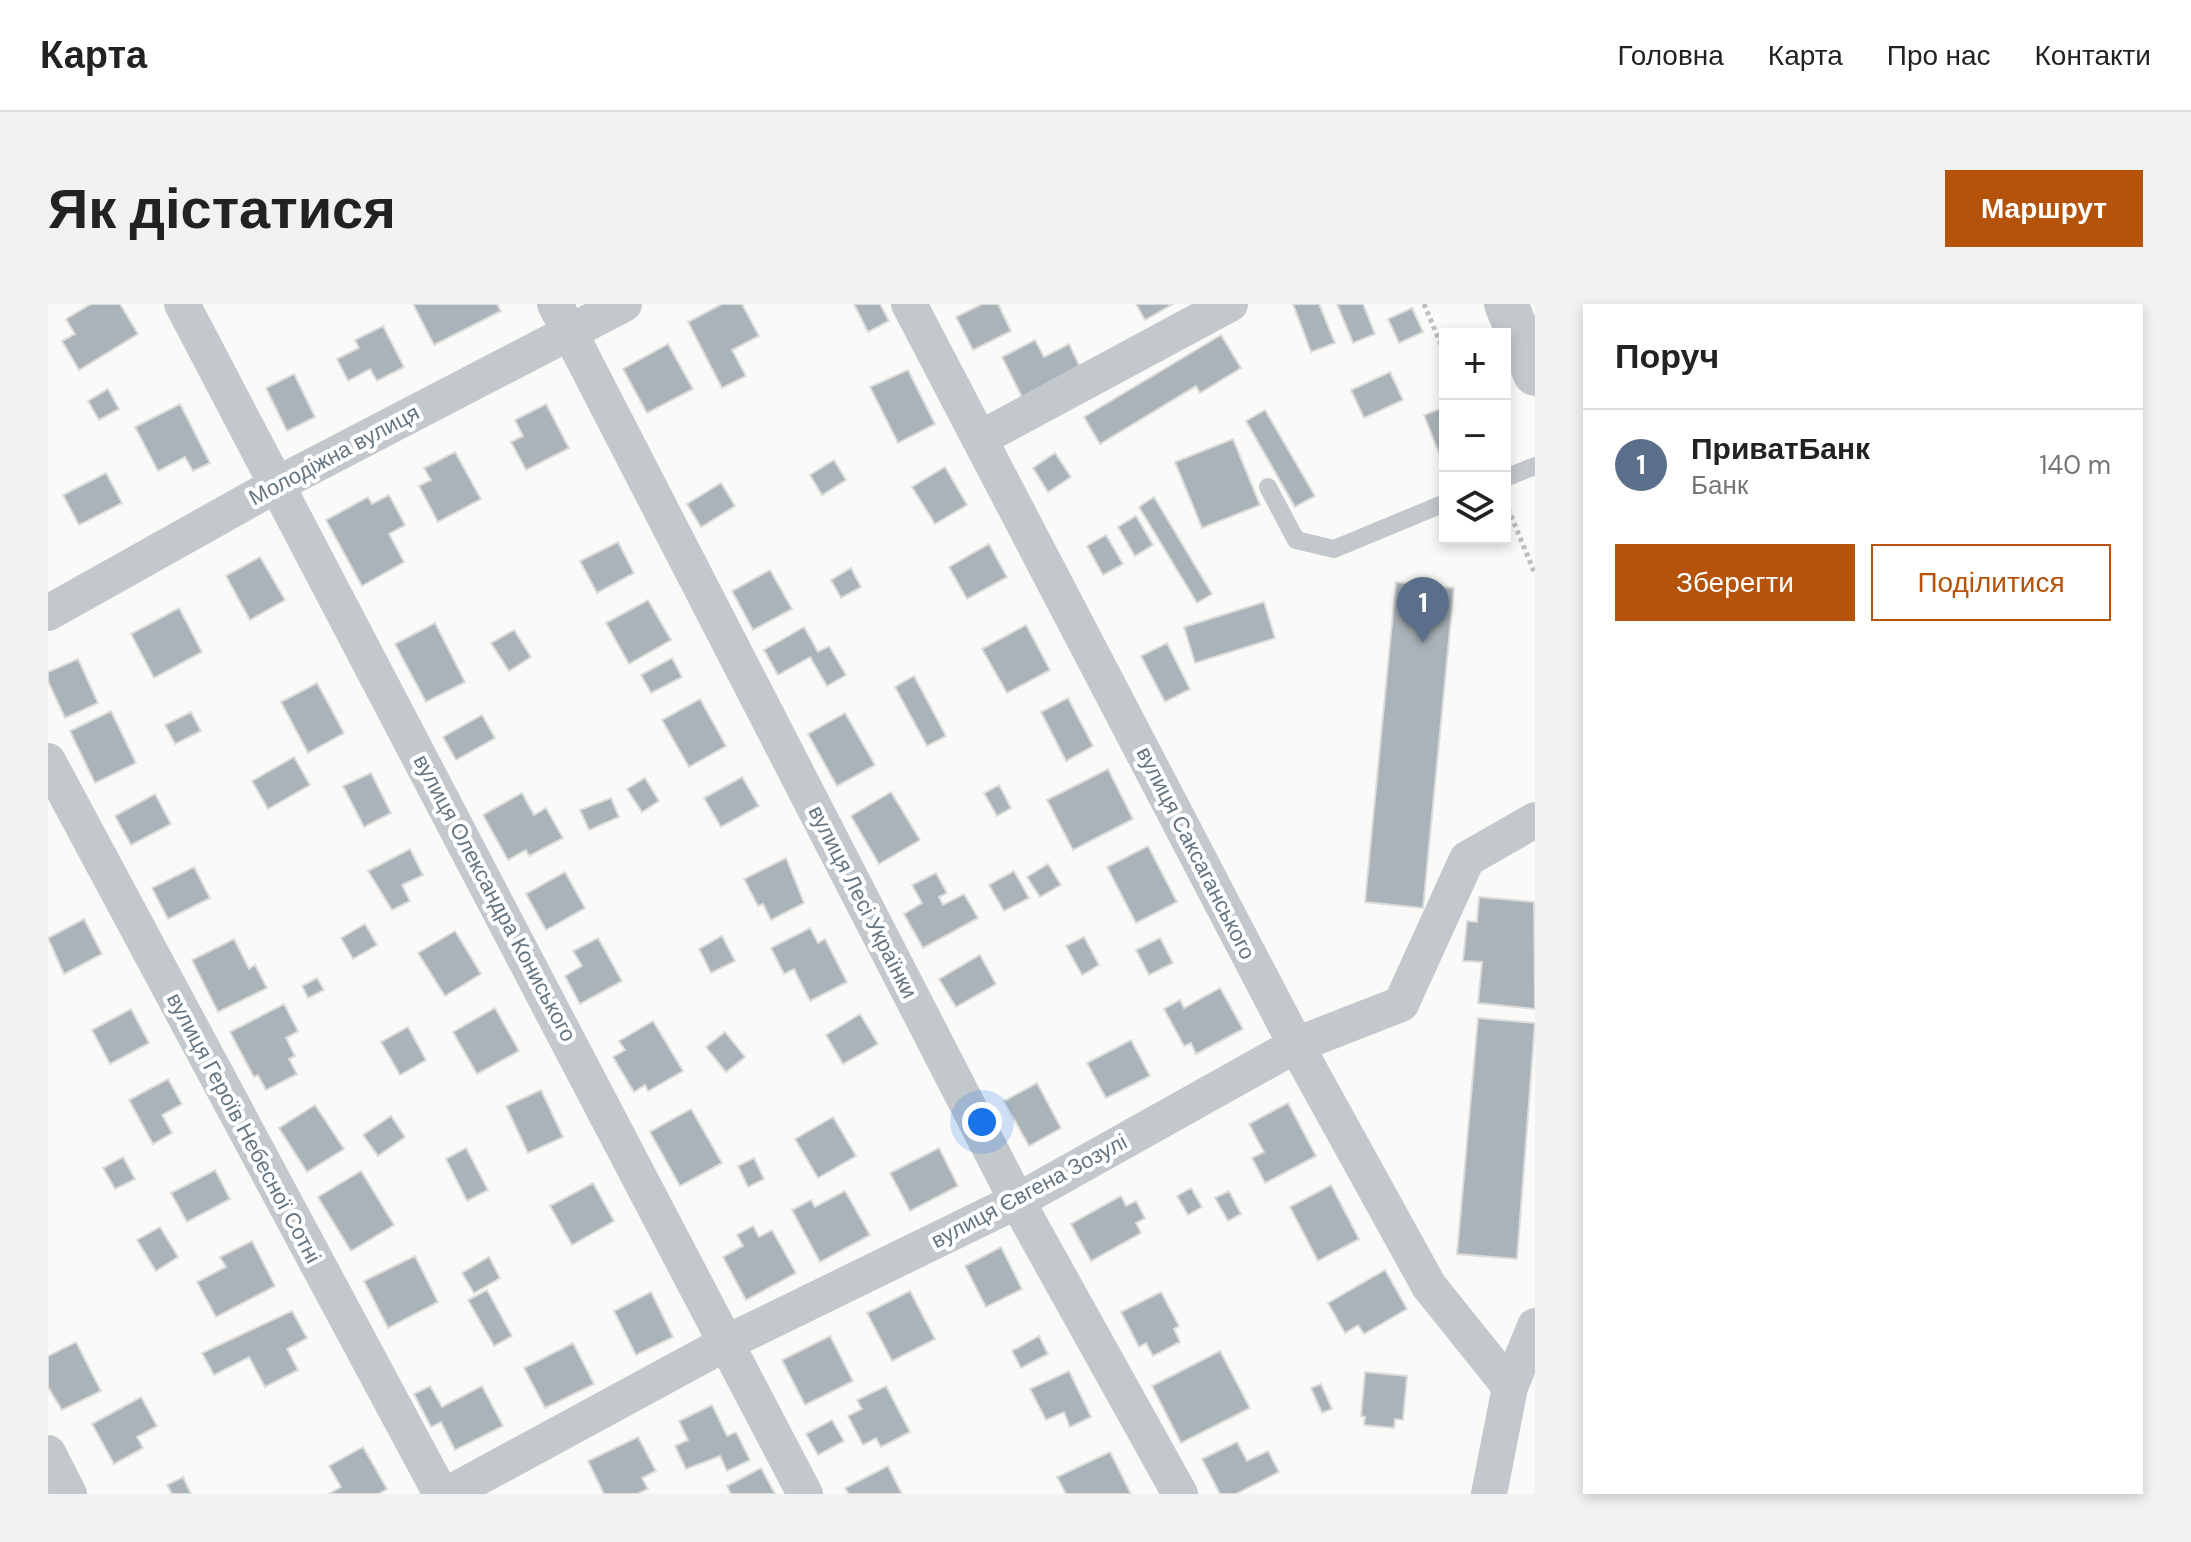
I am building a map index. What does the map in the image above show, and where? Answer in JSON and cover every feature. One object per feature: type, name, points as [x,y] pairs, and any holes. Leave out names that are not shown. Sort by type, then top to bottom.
[{"type":"street","name":"вулиця Олександра Кониського","points":[[182,304],[805,1494]]},
{"type":"street","name":"Молодіжна вулиця","points":[[48,613],[278,484],[562,318],[624,304]]},
{"type":"street","name":"вулиця Саксаганського","points":[[909,304],[1296,1045],[1429,1286],[1510,1387]]},
{"type":"street","points":[[981,438],[1230,304]]},
{"type":"street","points":[[1506,304],[1535,374]]},
{"type":"street","name":"вулиця Лесі Українки","points":[[562,318],[1017,1201],[1180,1494]]},
{"type":"street","name":"вулиця Героїв Небесної Сотні","points":[[48,761],[441,1494]]},
{"type":"street","name":"вулиця Євгена Зозулі","points":[[448,1494],[728,1342],[1017,1201],[1296,1045],[1401,1004],[1467,859],[1535,820]]},
{"type":"street","points":[[1489,1494],[1510,1387],[1535,1326]]},
{"type":"street","points":[[48,1453],[69,1494]]},
{"type":"lane","points":[[1511,476],[1535,466]]},
{"type":"lane","points":[[1268,487],[1296,540],[1334,549],[1439,505]]},
{"type":"path","points":[[1424,304],[1439,340]]},
{"type":"path","points":[[1511,512],[1532,556],[1535,574]]},
{"type":"building","points":[[91,304],[120,304],[138,334],[79,370],[62,341],[75,334],[66,319]]},
{"type":"building","points":[[413,304],[497,304],[501,311],[434,345]]},
{"type":"building","points":[[722,304],[742,304],[759,336],[732,350],[746,376],[722,388],[688,322]]},
{"type":"building","points":[[854,304],[880,304],[889,321],[868,332]]},
{"type":"building","points":[[982,304],[998,304],[1011,331],[973,350],[956,317]]},
{"type":"building","points":[[1136,304],[1173,304],[1145,320]]},
{"type":"building","points":[[1293,304],[1319,304],[1335,343],[1311,352]]},
{"type":"building","points":[[1337,304],[1363,304],[1375,334],[1353,343]]},
{"type":"building","points":[[1412,308],[1423,332],[1399,343],[1388,319]]},
{"type":"building","points":[[383,326],[404,367],[377,381],[370,369],[348,381],[337,359],[359,348],[355,340]]},
{"type":"building","points":[[1221,335],[1241,368],[1200,393],[1196,386],[1100,444],[1084,417]]},
{"type":"building","points":[[1035,340],[1044,357],[1069,344],[1082,371],[1024,401],[1002,357]]},
{"type":"building","points":[[668,344],[693,389],[647,413],[623,369]]},
{"type":"building","points":[[908,370],[935,424],[898,443],[870,387]]},
{"type":"building","points":[[1390,372],[1403,400],[1364,418],[1351,390]]},
{"type":"building","points":[[294,374],[315,417],[287,431],[266,388]]},
{"type":"building","points":[[108,389],[119,409],[99,420],[88,401]]},
{"type":"building","points":[[180,404],[210,463],[193,471],[185,457],[158,471],[135,427]]},
{"type":"building","points":[[546,404],[569,448],[526,470],[511,442],[523,436],[515,420]]},
{"type":"building","points":[[1439,409],[1439,453],[1424,415]]},
{"type":"building","points":[[1265,410],[1315,496],[1295,507],[1246,421]]},
{"type":"building","points":[[1233,439],[1260,505],[1202,528],[1175,462]]},
{"type":"building","points":[[455,452],[481,499],[438,522],[419,486],[431,480],[424,468]]},
{"type":"building","points":[[1055,453],[1071,477],[1048,492],[1033,468]]},
{"type":"building","points":[[834,460],[846,480],[822,495],[810,475]]},
{"type":"building","points":[[945,467],[967,505],[935,524],[912,487]]},
{"type":"building","points":[[106,473],[122,503],[79,525],[63,495]]},
{"type":"building","points":[[721,483],[735,506],[701,527],[687,504]]},
{"type":"building","points":[[389,495],[405,525],[389,534],[404,562],[362,586],[326,520],[368,497],[372,504]]},
{"type":"building","points":[[1154,497],[1212,594],[1197,603],[1139,507]]},
{"type":"building","points":[[1136,516],[1153,545],[1135,556],[1118,527]]},
{"type":"building","points":[[1106,535],[1123,564],[1103,575],[1087,546]]},
{"type":"building","points":[[618,542],[634,573],[597,593],[580,561]]},
{"type":"building","points":[[989,544],[1007,577],[967,599],[949,567]]},
{"type":"building","points":[[260,557],[285,600],[250,620],[226,576]]},
{"type":"building","points":[[851,568],[861,587],[841,598],[831,580]]},
{"type":"building","points":[[770,570],[792,609],[753,630],[732,591]]},
{"type":"building","points":[[1396,582],[1454,588],[1423,908],[1365,902]]},
{"type":"building","points":[[648,600],[671,640],[629,664],[606,623]]},
{"type":"building","points":[[1264,602],[1275,638],[1195,663],[1184,627]]},
{"type":"building","points":[[179,608],[202,652],[154,678],[131,634]]},
{"type":"building","points":[[435,623],[465,682],[426,702],[395,644]]},
{"type":"building","points":[[1026,625],[1050,670],[1007,693],[982,649]]},
{"type":"building","points":[[804,627],[818,652],[829,646],[846,675],[827,686],[810,657],[778,675],[764,650]]},
{"type":"building","points":[[514,630],[531,657],[509,671],[491,643]]},
{"type":"building","points":[[1167,643],[1190,689],[1165,702],[1141,656]]},
{"type":"building","points":[[672,658],[682,677],[651,693],[641,675]]},
{"type":"building","points":[[78,659],[98,703],[65,718],[48,681],[48,672]]},
{"type":"building","points":[[914,676],[946,736],[927,746],[895,687]]},
{"type":"building","points":[[317,683],[344,733],[308,753],[281,702]]},
{"type":"building","points":[[1068,698],[1093,746],[1066,761],[1041,712]]},
{"type":"building","points":[[700,699],[726,746],[689,767],[662,720]]},
{"type":"building","points":[[111,711],[136,763],[95,783],[70,731]]},
{"type":"building","points":[[191,712],[201,731],[175,744],[165,725]]},
{"type":"building","points":[[845,713],[875,765],[837,786],[808,734]]},
{"type":"building","points":[[482,715],[495,738],[456,760],[443,737]]},
{"type":"building","points":[[294,757],[310,785],[268,809],[252,781]]},
{"type":"building","points":[[1108,769],[1133,819],[1073,850],[1047,800]]},
{"type":"building","points":[[371,773],[391,813],[364,827],[343,786]]},
{"type":"building","points":[[742,777],[759,806],[721,827],[704,798]]},
{"type":"building","points":[[645,778],[659,801],[642,812],[627,789]]},
{"type":"building","points":[[999,785],[1011,808],[997,816],[984,793]]},
{"type":"building","points":[[891,792],[920,840],[879,864],[851,816]]},
{"type":"building","points":[[522,793],[534,815],[546,808],[563,838],[529,856],[526,850],[508,860],[483,815]]},
{"type":"building","points":[[155,794],[171,824],[131,845],[115,816]]},
{"type":"building","points":[[611,798],[619,817],[589,830],[580,810]]},
{"type":"building","points":[[1148,846],[1177,902],[1136,923],[1107,867]]},
{"type":"building","points":[[410,849],[423,875],[402,885],[410,901],[392,910],[368,871]]},
{"type":"building","points":[[786,858],[804,903],[771,920],[763,904],[758,906],[744,879]]},
{"type":"building","points":[[1048,864],[1061,885],[1040,897],[1027,877]]},
{"type":"building","points":[[194,867],[210,898],[168,919],[152,888]]},
{"type":"building","points":[[1014,871],[1029,898],[1004,911],[989,885]]},
{"type":"building","points":[[565,872],[585,908],[546,930],[526,894]]},
{"type":"building","points":[[936,873],[947,893],[939,897],[943,905],[964,894],[978,918],[923,948],[904,914],[922,903],[912,885]]},
{"type":"building","points":[[1479,897],[1534,902],[1535,1009],[1478,1003],[1482,962],[1463,961],[1467,921],[1477,922]]},
{"type":"building","points":[[84,919],[102,954],[64,974],[48,938]]},
{"type":"building","points":[[365,924],[377,945],[353,959],[341,938]]},
{"type":"building","points":[[810,928],[818,943],[825,939],[847,982],[810,1001],[794,969],[784,974],[771,948]]},
{"type":"building","points":[[455,931],[481,974],[445,996],[418,953]]},
{"type":"building","points":[[722,936],[735,961],[711,973],[699,949]]},
{"type":"building","points":[[1084,937],[1099,965],[1082,975],[1066,946]]},
{"type":"building","points":[[598,938],[622,981],[580,1004],[565,976],[582,966],[573,951]]},
{"type":"building","points":[[1160,938],[1173,963],[1149,975],[1136,950]]},
{"type":"building","points":[[234,939],[249,969],[255,965],[267,988],[218,1012],[192,960]]},
{"type":"building","points":[[980,955],[996,984],[956,1007],[939,979]]},
{"type":"building","points":[[317,978],[324,990],[308,998],[302,986]]},
{"type":"building","points":[[1220,988],[1243,1029],[1196,1054],[1191,1043],[1184,1046],[1164,1009],[1180,1000],[1184,1008]]},
{"type":"building","points":[[284,1004],[298,1031],[286,1038],[295,1056],[289,1059],[297,1074],[266,1090],[258,1075],[254,1077],[230,1032]]},
{"type":"building","points":[[495,1008],[519,1051],[477,1074],[453,1032]]},
{"type":"building","points":[[131,1009],[149,1043],[110,1064],[92,1030]]},
{"type":"building","points":[[860,1014],[878,1044],[843,1064],[826,1035]]},
{"type":"building","points":[[1478,1018],[1535,1023],[1517,1259],[1457,1254]]},
{"type":"building","points":[[653,1021],[683,1071],[648,1091],[645,1085],[634,1092],[613,1057],[625,1050],[619,1041]]},
{"type":"building","points":[[408,1027],[426,1060],[400,1075],[381,1042]]},
{"type":"building","points":[[725,1032],[745,1057],[726,1072],[706,1047]]},
{"type":"building","points":[[1131,1040],[1150,1076],[1106,1098],[1087,1063]]},
{"type":"building","points":[[168,1079],[182,1104],[162,1115],[172,1133],[153,1144],[129,1100]]},
{"type":"building","points":[[1037,1083],[1061,1128],[1029,1146],[1004,1101]]},
{"type":"building","points":[[541,1090],[563,1137],[528,1153],[506,1106]]},
{"type":"building","points":[[1288,1103],[1316,1156],[1265,1183],[1252,1158],[1264,1152],[1249,1124]]},
{"type":"building","points":[[315,1105],[344,1149],[307,1172],[279,1128]]},
{"type":"building","points":[[691,1109],[722,1163],[680,1186],[650,1132]]},
{"type":"building","points":[[391,1116],[405,1137],[378,1156],[363,1135]]},
{"type":"building","points":[[833,1117],[856,1156],[818,1178],[795,1139]]},
{"type":"building","points":[[466,1148],[488,1190],[467,1201],[446,1159]]},
{"type":"building","points":[[939,1148],[958,1186],[910,1211],[890,1173]]},
{"type":"building","points":[[123,1157],[135,1179],[115,1189],[103,1168]]},
{"type":"building","points":[[754,1158],[764,1179],[748,1187],[738,1166]]},
{"type":"building","points":[[215,1170],[230,1199],[187,1222],[171,1193]]},
{"type":"building","points":[[361,1171],[394,1225],[351,1251],[318,1197]]},
{"type":"building","points":[[593,1183],[614,1221],[572,1245],[550,1206]]},
{"type":"building","points":[[1331,1185],[1359,1239],[1318,1261],[1290,1207]]},
{"type":"building","points":[[1191,1188],[1202,1207],[1188,1215],[1177,1196]]},
{"type":"building","points":[[845,1191],[870,1235],[820,1262],[792,1210],[811,1200],[815,1207]]},
{"type":"building","points":[[1229,1191],[1241,1214],[1228,1221],[1215,1198]]},
{"type":"building","points":[[1121,1196],[1126,1206],[1136,1201],[1145,1218],[1136,1223],[1141,1233],[1091,1261],[1071,1224]]},
{"type":"building","points":[[753,1226],[759,1237],[772,1230],[796,1273],[746,1300],[723,1257],[743,1246],[737,1235]]},
{"type":"building","points":[[160,1227],[178,1257],[156,1271],[137,1240]]},
{"type":"building","points":[[252,1241],[275,1286],[216,1317],[197,1282],[226,1267],[220,1257]]},
{"type":"building","points":[[1001,1247],[1022,1289],[986,1307],[965,1266]]},
{"type":"building","points":[[415,1256],[438,1302],[388,1328],[364,1281]]},
{"type":"building","points":[[489,1257],[500,1278],[474,1293],[462,1273]]},
{"type":"building","points":[[1385,1270],[1407,1309],[1364,1334],[1358,1325],[1345,1333],[1328,1303]]},
{"type":"building","points":[[487,1290],[512,1336],[494,1346],[468,1300]]},
{"type":"building","points":[[910,1291],[935,1339],[892,1361],[867,1313]]},
{"type":"building","points":[[651,1292],[673,1337],[636,1355],[614,1311]]},
{"type":"building","points":[[1161,1292],[1179,1326],[1174,1329],[1180,1342],[1153,1356],[1146,1343],[1139,1347],[1121,1312]]},
{"type":"building","points":[[292,1311],[307,1338],[287,1349],[298,1370],[265,1387],[249,1357],[214,1375],[202,1353]]},
{"type":"building","points":[[830,1336],[853,1381],[805,1405],[782,1360]]},
{"type":"building","points":[[1039,1336],[1048,1354],[1021,1368],[1012,1351]]},
{"type":"building","points":[[76,1342],[101,1391],[62,1410],[48,1387],[48,1356]]},
{"type":"building","points":[[573,1343],[594,1384],[545,1408],[524,1368]]},
{"type":"building","points":[[1220,1351],[1250,1408],[1181,1443],[1152,1386]]},
{"type":"building","points":[[1069,1371],[1091,1417],[1070,1427],[1064,1412],[1046,1420],[1030,1389]]},
{"type":"building","points":[[1365,1372],[1407,1376],[1403,1420],[1395,1419],[1394,1428],[1364,1425],[1365,1417],[1361,1416]]},
{"type":"building","points":[[1321,1384],[1332,1409],[1322,1413],[1311,1388]]},
{"type":"building","points":[[430,1386],[442,1407],[482,1386],[503,1426],[455,1450],[441,1422],[431,1427],[414,1394]]},
{"type":"building","points":[[886,1386],[910,1432],[881,1447],[876,1438],[863,1445],[848,1416],[862,1409],[857,1400]]},
{"type":"building","points":[[141,1397],[157,1426],[137,1437],[143,1448],[114,1464],[92,1424]]},
{"type":"building","points":[[712,1405],[727,1436],[736,1432],[750,1460],[727,1471],[720,1456],[686,1469],[675,1446],[688,1440],[679,1421]]},
{"type":"building","points":[[832,1420],[844,1441],[818,1455],[806,1434]]},
{"type":"building","points":[[638,1437],[656,1471],[642,1478],[648,1489],[637,1494],[604,1494],[588,1461]]},
{"type":"building","points":[[1237,1442],[1247,1461],[1268,1451],[1279,1472],[1236,1494],[1220,1494],[1202,1459]]},
{"type":"building","points":[[363,1447],[387,1489],[378,1494],[329,1494],[341,1487],[329,1466]]},
{"type":"building","points":[[1110,1452],[1131,1494],[1066,1494],[1057,1477]]},
{"type":"building","points":[[888,1466],[902,1494],[849,1494],[845,1488]]},
{"type":"building","points":[[761,1468],[775,1494],[731,1494],[727,1486]]},
{"type":"building","points":[[183,1477],[191,1494],[172,1494],[167,1485]]},
{"type":"place","name":"ПриватБанк","points":[[1423,643]]}]
